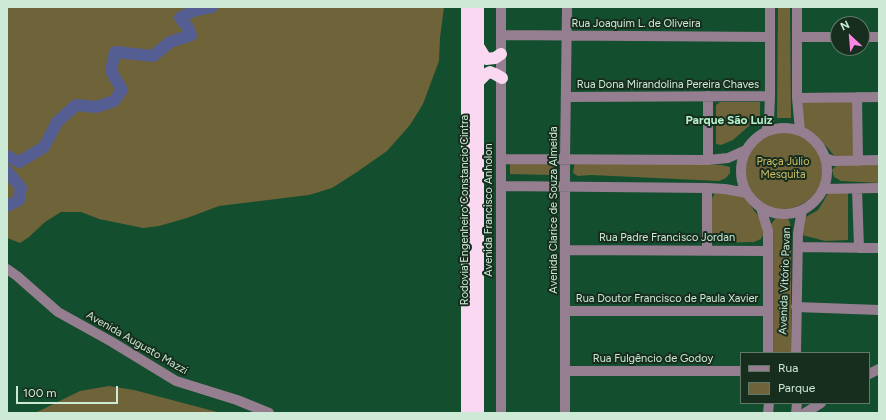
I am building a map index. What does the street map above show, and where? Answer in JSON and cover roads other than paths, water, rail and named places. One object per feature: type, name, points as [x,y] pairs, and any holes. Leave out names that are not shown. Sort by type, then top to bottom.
[{"type":"highway","name":"Rodovia Engenheiro Constancio Cintra","points":[[467,7],[467,413]]},
{"type":"highway","name":"Rodovia Engenheiro Constancio Cintra","points":[[478,7],[478,413]]},
{"type":"highway","points":[[478,46],[486,59],[495,58],[502,54]]},
{"type":"highway","points":[[478,82],[490,72],[502,78]]},
{"type":"street","name":"Avenida Francisco Anholon","points":[[501,7],[501,413]]},
{"type":"street","name":"Avenida Clarice de Souza Almeida","points":[[565,413],[565,159],[567,7]]},
{"type":"street","points":[[766,131],[769,122],[770,96],[770,7]]},
{"type":"street","points":[[797,7],[797,98],[800,131]]},
{"type":"street","name":"Rua Joaquim L. de Oliveira","points":[[501,35],[770,37]]},
{"type":"street","points":[[798,37],[830,37]]},
{"type":"street","points":[[708,96],[708,160]]},
{"type":"street","name":"Rua Dona Mirandolina Pereira Chaves","points":[[566,97],[770,96]]},
{"type":"street","points":[[857,97],[858,161]]},
{"type":"street","points":[[797,98],[879,98]]},
{"type":"street","points":[[784,128],[800,131],[811,137],[816,142],[825,158],[827,170],[823,189],[814,201],[802,210],[782,214],[761,208],[747,193],[741,177],[740,168],[746,150],[754,139],[766,131],[784,128]]},
{"type":"street","points":[[501,159],[708,160],[728,158],[746,150]]},
{"type":"street","points":[[825,158],[834,161],[879,160]]},
{"type":"street","points":[[501,186],[724,188],[747,193]]},
{"type":"street","points":[[706,250],[707,188]]},
{"type":"street","points":[[823,189],[879,188]]},
{"type":"street","points":[[857,189],[858,248]]},
{"type":"street","name":"Avenida Vitório Pavan","points":[[761,208],[768,231],[768,352]]},
{"type":"street","name":"Avenida Vitório Pavan","points":[[796,352],[798,225],[802,210]]},
{"type":"street","points":[[798,247],[879,248]]},
{"type":"street","name":"Rua Padre Francisco Jordan","points":[[565,250],[768,250]]},
{"type":"street","name":"Avenida Augusto Mazzi","points":[[7,269],[18,276],[58,312],[112,342],[176,382],[237,400],[269,413]]},
{"type":"street","points":[[796,307],[879,310]]},
{"type":"street","name":"Rua Doutor Francisco de Paula Xavier","points":[[566,311],[768,311]]},
{"type":"street","name":"Rua Fulgêncio de Godoy","points":[[566,371],[740,371]]},
{"type":"street","points":[[805,413],[819,404]]},
{"type":"waterway","points":[[7,156],[19,162],[44,147],[57,122],[76,105],[96,107],[114,101],[122,90],[111,71],[115,52],[153,56],[170,42],[191,35],[188,28],[180,18],[193,11],[212,7]]},
{"type":"waterway","points":[[7,171],[21,188],[19,200],[7,206]]},
{"type":"district","name":"Parque São Luiz","points":[[729,120]]},
{"type":"park label","name":"Praça Júlio Mesquita","points":[[783,168]]}]
